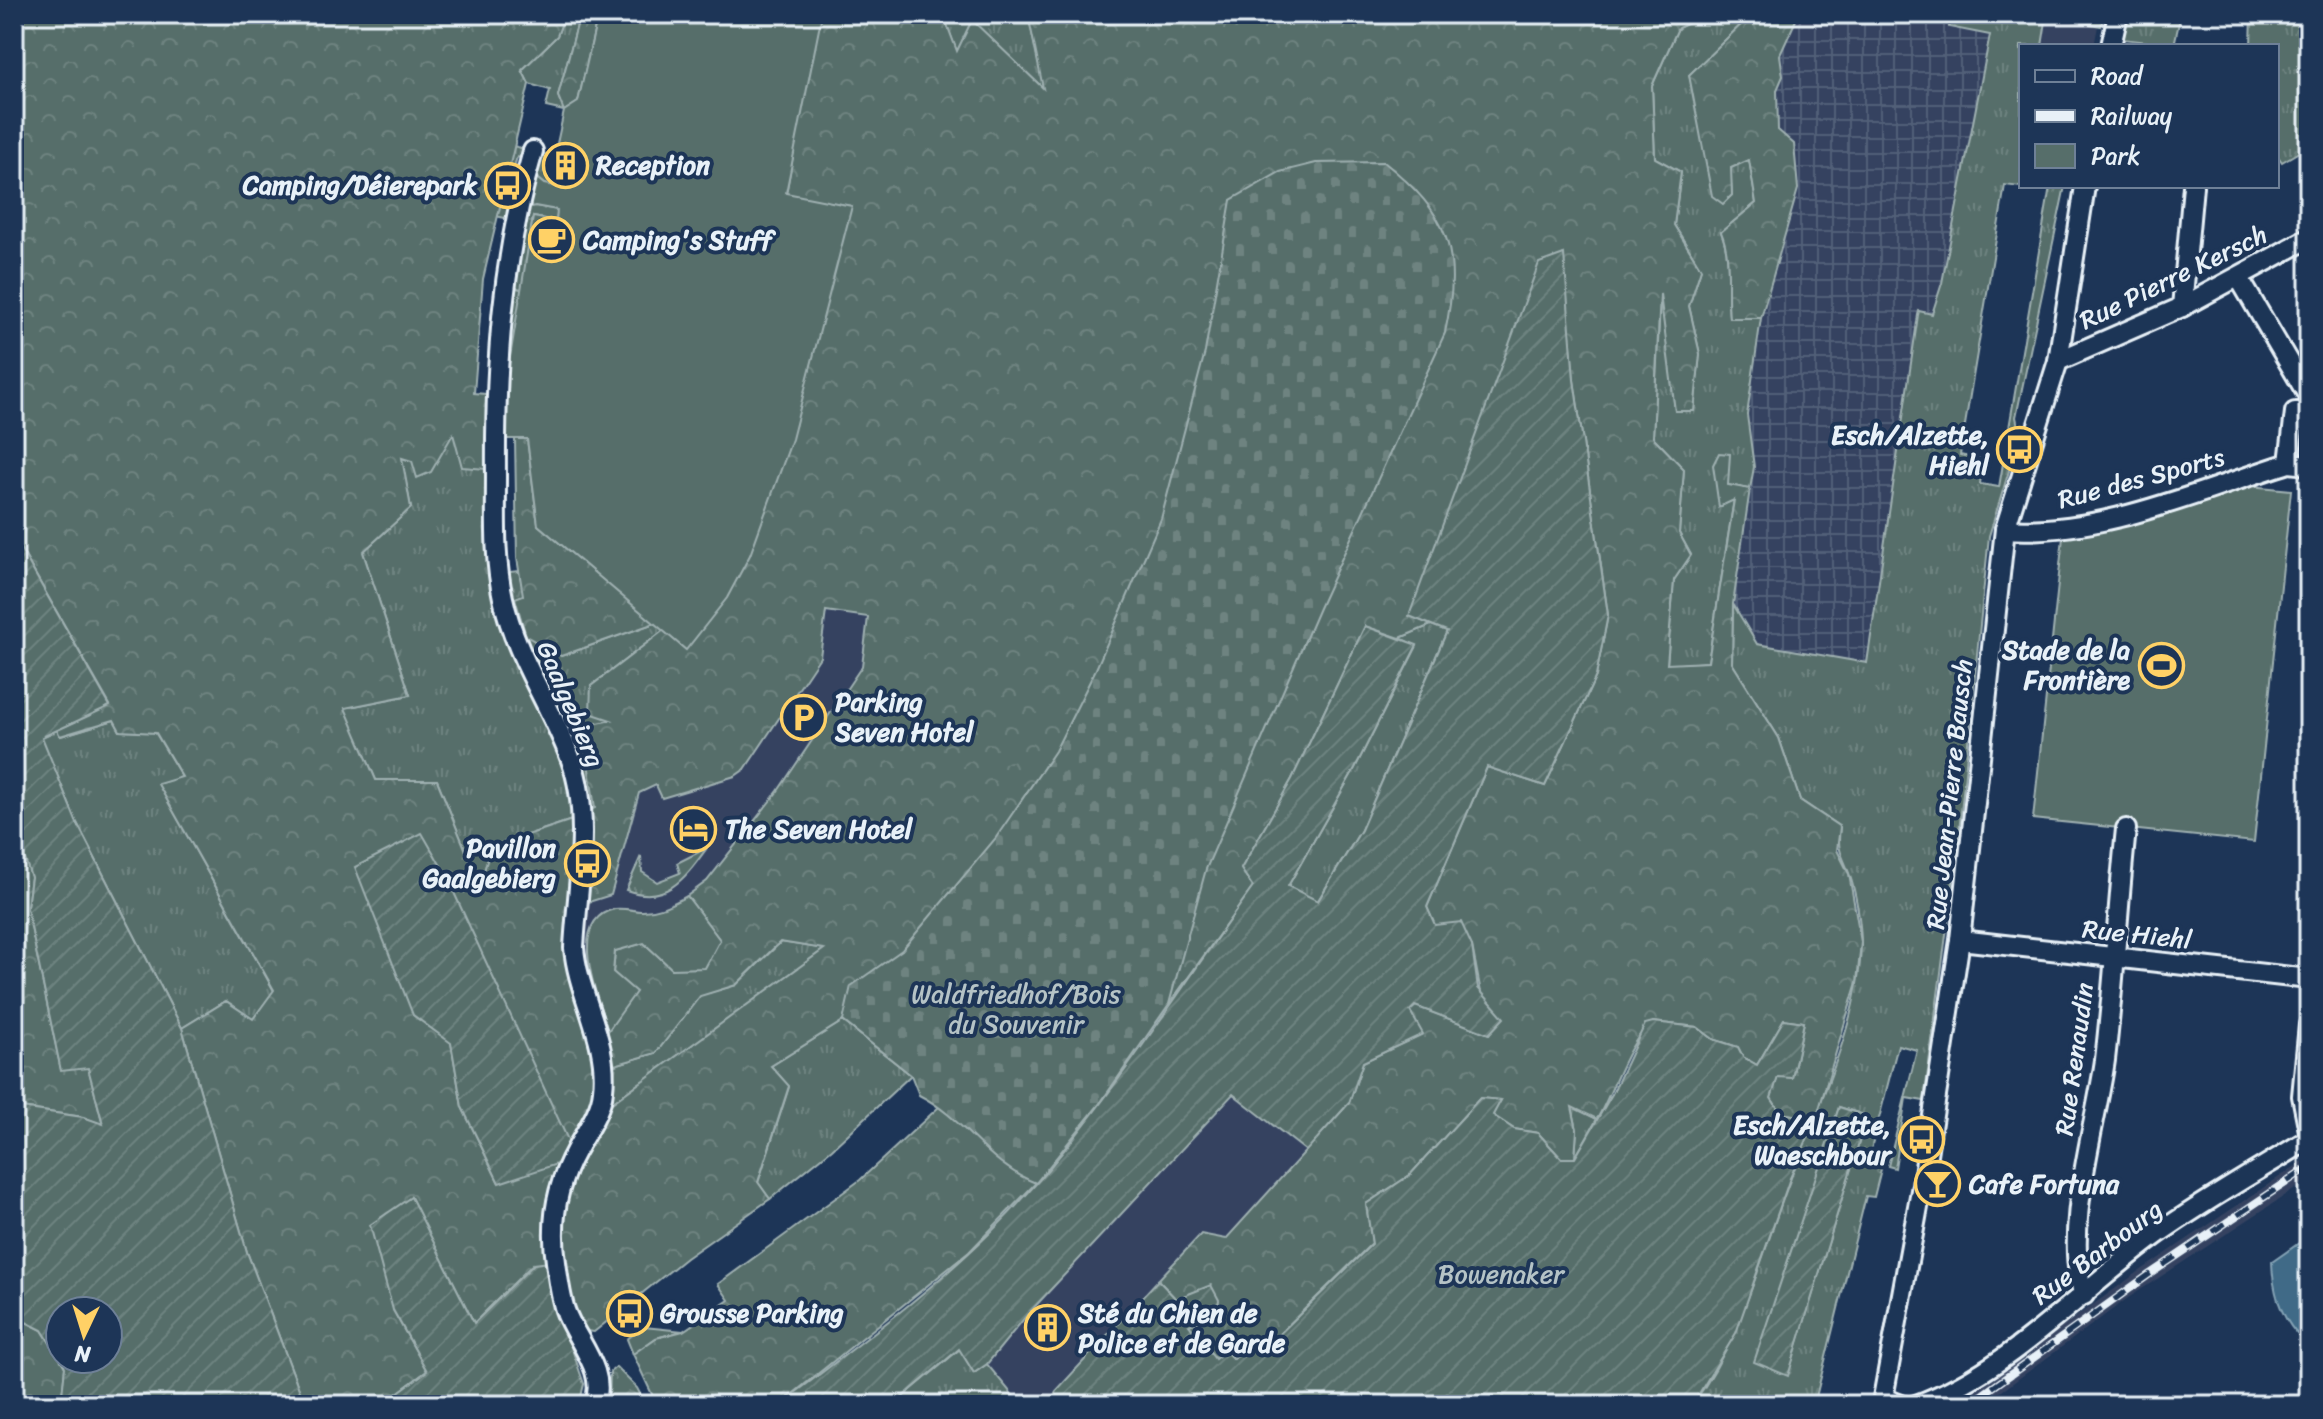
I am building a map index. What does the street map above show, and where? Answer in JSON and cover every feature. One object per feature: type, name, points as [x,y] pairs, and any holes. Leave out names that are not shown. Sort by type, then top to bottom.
[{"type":"street","points":[[2111,44],[2118,14]]},
{"type":"street","name":"Gaalgebierg","points":[[533,151],[516,221],[498,343],[496,560],[503,602],[517,644],[571,760],[579,787],[581,815],[574,948],[576,969],[604,1068],[603,1093],[597,1114],[562,1180],[555,1204],[553,1229],[564,1308],[590,1358],[598,1381],[594,1405]]},
{"type":"street","name":"Rue Jean-Pierre Bausch","points":[[1877,1401],[1924,1174],[1960,940],[2005,529],[2058,361],[2085,188]]},
{"type":"street","points":[[2182,307],[2193,188]]},
{"type":"street","name":"Rue Pierre Kersch","points":[[2058,361],[2182,307],[2309,238]]},
{"type":"street","points":[[2239,278],[2309,397]]},
{"type":"street","points":[[2309,414],[2295,412],[2289,463],[2309,465]]},
{"type":"street","name":"Rue des Sports","points":[[2005,529],[2038,531],[2123,515],[2289,463]]},
{"type":"street","name":"Rue Renaudin","points":[[2084,1295],[2076,1273],[2078,1233],[2090,1134],[2106,1047],[2126,829]]},
{"type":"street","name":"Rue Hiehl","points":[[1960,940],[2309,979]]},
{"type":"street","points":[[2309,1025],[2302,1096],[2309,1131]]},
{"type":"street","name":"Rue Barbourg","points":[[1916,1405],[1944,1395],[1994,1363],[2159,1233],[2309,1139]]},
{"type":"street","points":[[1877,1401],[1901,1405]]},
{"type":"shaded area","points":[[1802,14],[1950,14],[1949,27],[1991,35],[1942,283],[1932,314],[1919,312],[1918,315],[1867,664],[1757,644],[1733,604],[1754,467],[1747,415],[1761,318],[1798,189],[1778,131],[1777,90],[1783,75],[1780,55],[1796,20]]},
{"type":"shaded area","points":[[2047,15],[2098,26],[2094,44],[2042,44]]},
{"type":"shaded area","points":[[826,611],[868,617],[862,666],[778,791],[707,881],[687,896],[598,1043],[576,969],[576,905],[611,895],[639,793],[656,785],[662,797],[735,776],[820,657]]},
{"type":"shaded area","name":"Sté du Chien de Police et de Garde","points":[[1234,1094],[1306,1151],[1226,1239],[1201,1234],[1056,1391],[1049,1405],[1021,1405],[987,1364],[1027,1315]]},
{"type":"shaded area","points":[[2309,1157],[2309,1180],[2128,1298],[1983,1405],[1953,1405],[2137,1273]]},
{"type":"shaded area","points":[[2309,1236],[2309,1330],[2297,1334],[2278,1301],[2272,1262]]},
{"type":"green space","points":[[14,14],[565,14],[557,36],[522,70],[529,84],[483,279],[474,393],[486,394],[486,469],[462,467],[453,434],[431,472],[417,478],[412,461],[402,458],[411,508],[363,552],[410,695],[345,708],[376,780],[437,780],[480,885],[491,847],[572,820],[595,808],[588,763],[589,725],[611,720],[590,713],[591,686],[664,630],[685,649],[851,206],[786,194],[816,30],[771,14],[943,14],[957,51],[972,20],[1043,88],[1028,14],[1708,14],[1678,28],[1652,86],[1655,158],[1681,172],[1674,225],[1701,269],[1689,306],[1700,354],[1694,411],[1675,411],[1660,294],[1653,437],[1684,469],[1679,533],[1691,555],[1674,580],[1667,664],[1708,662],[1734,500],[1719,507],[1713,465],[1719,453],[1730,454],[1728,485],[1750,489],[1733,604],[1732,663],[1779,738],[1800,800],[1840,827],[1837,850],[1849,874],[1861,942],[1857,982],[1816,1119],[1781,1113],[1771,1098],[1778,1076],[1792,1078],[1804,1022],[1784,1019],[1757,1065],[1743,1057],[1738,1047],[1713,1039],[1697,1027],[1653,1022],[1636,1040],[1597,1119],[1572,1107],[1577,1130],[1575,1158],[1561,1158],[1538,1133],[1514,1129],[1492,1115],[1501,1100],[1480,1098],[1410,1175],[1366,1204],[1372,1243],[1262,1351],[1232,1359],[1216,1359],[1189,1325],[1211,1286],[1176,1299],[1158,1280],[1201,1234],[1226,1239],[1349,1103],[1363,1062],[1422,1034],[1410,1011],[1416,1006],[1489,1034],[1472,946],[1435,926],[1427,907],[1487,767],[1545,786],[1596,676],[1608,615],[1574,380],[1563,254],[1410,616],[1431,625],[1400,638],[1365,626],[1292,779],[1241,869],[1253,887],[1056,1162],[969,1252],[779,1405],[657,1405],[633,1354],[656,1338],[683,1331],[729,1300],[718,1284],[860,1180],[940,1106],[911,1075],[843,1021],[771,1066],[789,1086],[758,1182],[770,1199],[686,1258],[594,1332],[586,1331],[572,1308],[533,1264],[474,1323],[411,1198],[393,1310],[427,1371],[381,1405],[305,1405],[247,1252],[182,1028],[226,1001],[253,1019],[274,990],[158,784],[182,777],[156,733],[120,731],[114,720],[60,736],[57,730],[110,705],[14,537]],"holes":[[[826,611],[868,617],[862,666],[778,791],[707,881],[687,896],[720,940],[672,969],[644,943],[615,951],[608,1031],[598,1042],[574,948],[576,906],[611,895],[639,793],[656,785],[662,798],[735,776],[745,769],[820,657]],[[421,833],[499,1183],[462,1107],[451,1042],[413,1015]],[[780,942],[824,949],[598,1113],[604,1068],[656,1053],[700,996],[736,985]]]},
{"type":"green space","points":[[565,14],[580,14],[558,96],[564,111],[546,107],[550,90],[529,84],[522,70],[557,36]]},
{"type":"green space","points":[[580,14],[598,14],[578,102],[564,111],[558,96]]},
{"type":"green space","points":[[598,14],[822,14],[786,193],[852,206],[792,439],[750,555],[727,598],[686,650],[538,525],[527,439],[504,439],[504,394],[533,217],[556,221],[557,210],[535,206],[518,210],[528,171],[544,184],[560,187],[561,178],[550,176],[564,111],[578,102]]},
{"type":"green space","points":[[943,14],[1028,14],[1044,89],[972,21],[957,52]]},
{"type":"green space","points":[[1708,14],[1752,14],[1689,75],[1723,203],[1732,195],[1730,168],[1749,159],[1756,203],[1721,232],[1728,262],[1729,317],[1761,318],[1747,415],[1754,467],[1750,489],[1728,485],[1719,507],[1734,499],[1708,662],[1667,665],[1674,580],[1691,555],[1679,533],[1684,469],[1653,437],[1661,286],[1675,411],[1694,411],[1700,354],[1689,306],[1701,269],[1674,225],[1681,172],[1655,158],[1652,86],[1678,28]]},
{"type":"green space","points":[[1752,14],[1790,14],[1796,20],[1780,55],[1783,76],[1777,90],[1778,130],[1794,144],[1798,189],[1761,318],[1729,318],[1728,263],[1721,232],[1756,203],[1749,160],[1731,168],[1732,195],[1723,204],[1712,196],[1689,75]]},
{"type":"green space","points":[[1950,14],[2104,14],[2101,26],[2047,15],[2042,44],[2019,44],[2019,187],[2005,185],[1960,455],[1983,460],[1980,484],[1999,487],[2050,188],[2065,188],[2016,417],[2020,435],[1989,536],[1957,852],[1924,1101],[1906,1098],[1895,1168],[1888,1166],[1917,1050],[1898,1045],[1868,1161],[1882,1165],[1874,1197],[1866,1196],[1814,1405],[1692,1405],[1737,1325],[1834,1066],[1853,1006],[1861,945],[1852,881],[1839,847],[1840,827],[1800,800],[1779,738],[1732,663],[1733,604],[1757,644],[1867,663],[1918,315],[1919,311],[1932,314],[1942,283],[1990,35],[1949,27]],"holes":[[[1839,1107],[1867,1116],[1788,1375],[1812,1193]]]},
{"type":"green space","points":[[2127,14],[2181,14],[2174,44],[2122,39]]},
{"type":"green space","points":[[2252,14],[2309,14],[2309,146],[2282,162],[2279,158],[2279,44],[2251,44]]},
{"type":"green space","points":[[513,146],[552,156],[550,175],[562,178],[560,187],[544,184],[528,171],[530,161],[517,157],[506,193],[510,219],[495,216]]},
{"type":"green space","name":"Waldfriedhof/Bois du Souvenir","points":[[1384,162],[1424,200],[1446,237],[1452,279],[1445,333],[1319,608],[1206,869],[1169,1004],[1101,1102],[1036,1183],[1003,1164],[950,1116],[919,1095],[911,1075],[843,1021],[851,986],[902,950],[995,839],[1055,751],[1096,669],[1161,519],[1205,352],[1231,200],[1280,172],[1316,163]]},
{"type":"green space","points":[[535,206],[558,210],[556,221],[533,217],[522,289],[512,287],[518,210]]},
{"type":"green space","points":[[1564,254],[1574,380],[1608,615],[1596,676],[1545,786],[1487,767],[1427,907],[1435,925],[1461,922],[1472,946],[1478,988],[1504,1018],[1489,1034],[1415,1006],[1410,1011],[1423,1034],[1363,1062],[1349,1103],[1306,1151],[1233,1094],[1027,1315],[987,1364],[974,1373],[959,1349],[893,1405],[779,1405],[902,1310],[963,1258],[1017,1205],[1081,1129],[1253,887],[1241,869],[1292,779],[1365,626],[1417,645],[1355,768],[1288,886],[1318,901],[1361,830],[1447,631],[1409,616],[1539,263]]},
{"type":"green space","points":[[512,287],[522,289],[504,394],[499,573],[519,571],[524,595],[515,599],[561,656],[655,623],[664,630],[591,686],[613,720],[588,763],[595,807],[572,820],[491,847],[480,886],[437,780],[376,780],[344,708],[410,695],[363,552],[411,508],[401,458],[412,461],[453,433],[486,469],[486,394],[495,394]]},
{"type":"green space","points":[[515,439],[527,439],[538,525],[655,623],[561,656],[526,636],[515,598],[523,595],[517,558]]},
{"type":"green space","name":"Stade de la Frontière","points":[[2249,486],[2291,490],[2254,842],[2033,819],[2063,537]]},
{"type":"green space","points":[[14,537],[110,706],[42,737],[76,821],[182,1028],[247,1252],[305,1405],[61,1405],[64,1375],[124,1375],[124,1295],[44,1295],[44,1333],[14,1316],[14,1107],[83,1117],[103,1124],[88,1068],[61,1071],[27,908],[31,877],[14,826]]},
{"type":"green space","points":[[1431,625],[1447,631],[1361,830],[1317,902],[1288,886],[1355,768],[1417,646],[1400,638]]},
{"type":"green space","points":[[114,720],[120,731],[155,732],[182,777],[159,785],[274,991],[253,1019],[226,1001],[182,1028],[76,821],[41,737],[57,730],[61,736]]},
{"type":"green space","points":[[14,826],[31,877],[27,908],[61,1070],[88,1067],[103,1125],[83,1117],[14,1107]]},
{"type":"green space","points":[[422,833],[445,873],[574,1153],[572,1159],[499,1183],[462,1107],[451,1043],[413,1015],[355,867]]},
{"type":"green space","points":[[707,848],[674,886],[653,894],[626,890],[641,856],[642,872],[657,882],[680,873],[677,863]]},
{"type":"green space","points":[[687,896],[720,940],[705,968],[672,969],[644,943],[615,951],[613,972],[636,992],[608,1031],[589,963],[591,928],[600,916],[615,909],[653,910]]},
{"type":"green space","points":[[781,942],[825,949],[597,1114],[604,1068],[656,1053],[700,995],[736,985]]},
{"type":"green space","name":"Bowenaker","points":[[1784,1019],[1804,1022],[1792,1078],[1778,1077],[1771,1098],[1781,1113],[1816,1119],[1790,1178],[1736,1333],[1692,1405],[1049,1405],[1056,1391],[1158,1280],[1176,1299],[1211,1285],[1219,1300],[1217,1315],[1189,1325],[1215,1359],[1225,1351],[1233,1359],[1254,1342],[1262,1351],[1372,1244],[1366,1204],[1410,1175],[1480,1098],[1501,1100],[1493,1115],[1514,1129],[1538,1133],[1561,1158],[1575,1158],[1612,1094],[1645,1024],[1653,1022],[1697,1027],[1713,1039],[1738,1047],[1743,1057],[1757,1065]]},
{"type":"green space","points":[[843,1021],[911,1075],[832,1149],[770,1199],[758,1183],[789,1087],[771,1066]]},
{"type":"green space","points":[[1572,1106],[1597,1119],[1575,1158],[1577,1130]]},
{"type":"green space","points":[[1839,1107],[1867,1116],[1788,1376],[1754,1362]]},
{"type":"green space","points":[[411,1197],[474,1323],[534,1264],[549,1262],[559,1311],[584,1384],[579,1405],[381,1405],[427,1371],[393,1310],[370,1225]]},
{"type":"green space","points":[[14,1316],[44,1333],[44,1375],[64,1375],[61,1405],[14,1405]]},
{"type":"green space","points":[[644,1327],[683,1331],[656,1338],[633,1354],[627,1339]]},
{"type":"green space","points":[[960,1349],[974,1373],[987,1364],[1021,1405],[893,1405]]},
{"type":"green space","points":[[616,1367],[637,1388],[646,1405],[609,1405],[610,1372]]},
{"type":"railway","points":[[1968,1405],[2150,1274],[2309,1167]]},
{"type":"place","name":"Reception","points":[[565,165]]},
{"type":"place","name":"Camping/Déierepark","points":[[508,185]]},
{"type":"place","name":"Camping's Stuff","points":[[552,240]]},
{"type":"place","name":"Esch/Alzette, Hiehl","points":[[2020,450]]},
{"type":"place","name":"Stade de la Frontière","points":[[2161,665]]},
{"type":"place","name":"Parking Seven Hotel","points":[[804,717]]},
{"type":"place","name":"The Seven Hotel","points":[[694,829]]},
{"type":"place","name":"Pavillon Gaalgebierg","points":[[587,863]]},
{"type":"place","name":"Esch/Alzette, Waeschbour","points":[[1922,1140]]},
{"type":"place","name":"Cafe Fortuna","points":[[1938,1184]]},
{"type":"place","name":"Grousse Parking","points":[[629,1313]]},
{"type":"place","name":"Sté du Chien de Police et de Garde","points":[[1047,1328]]}]
